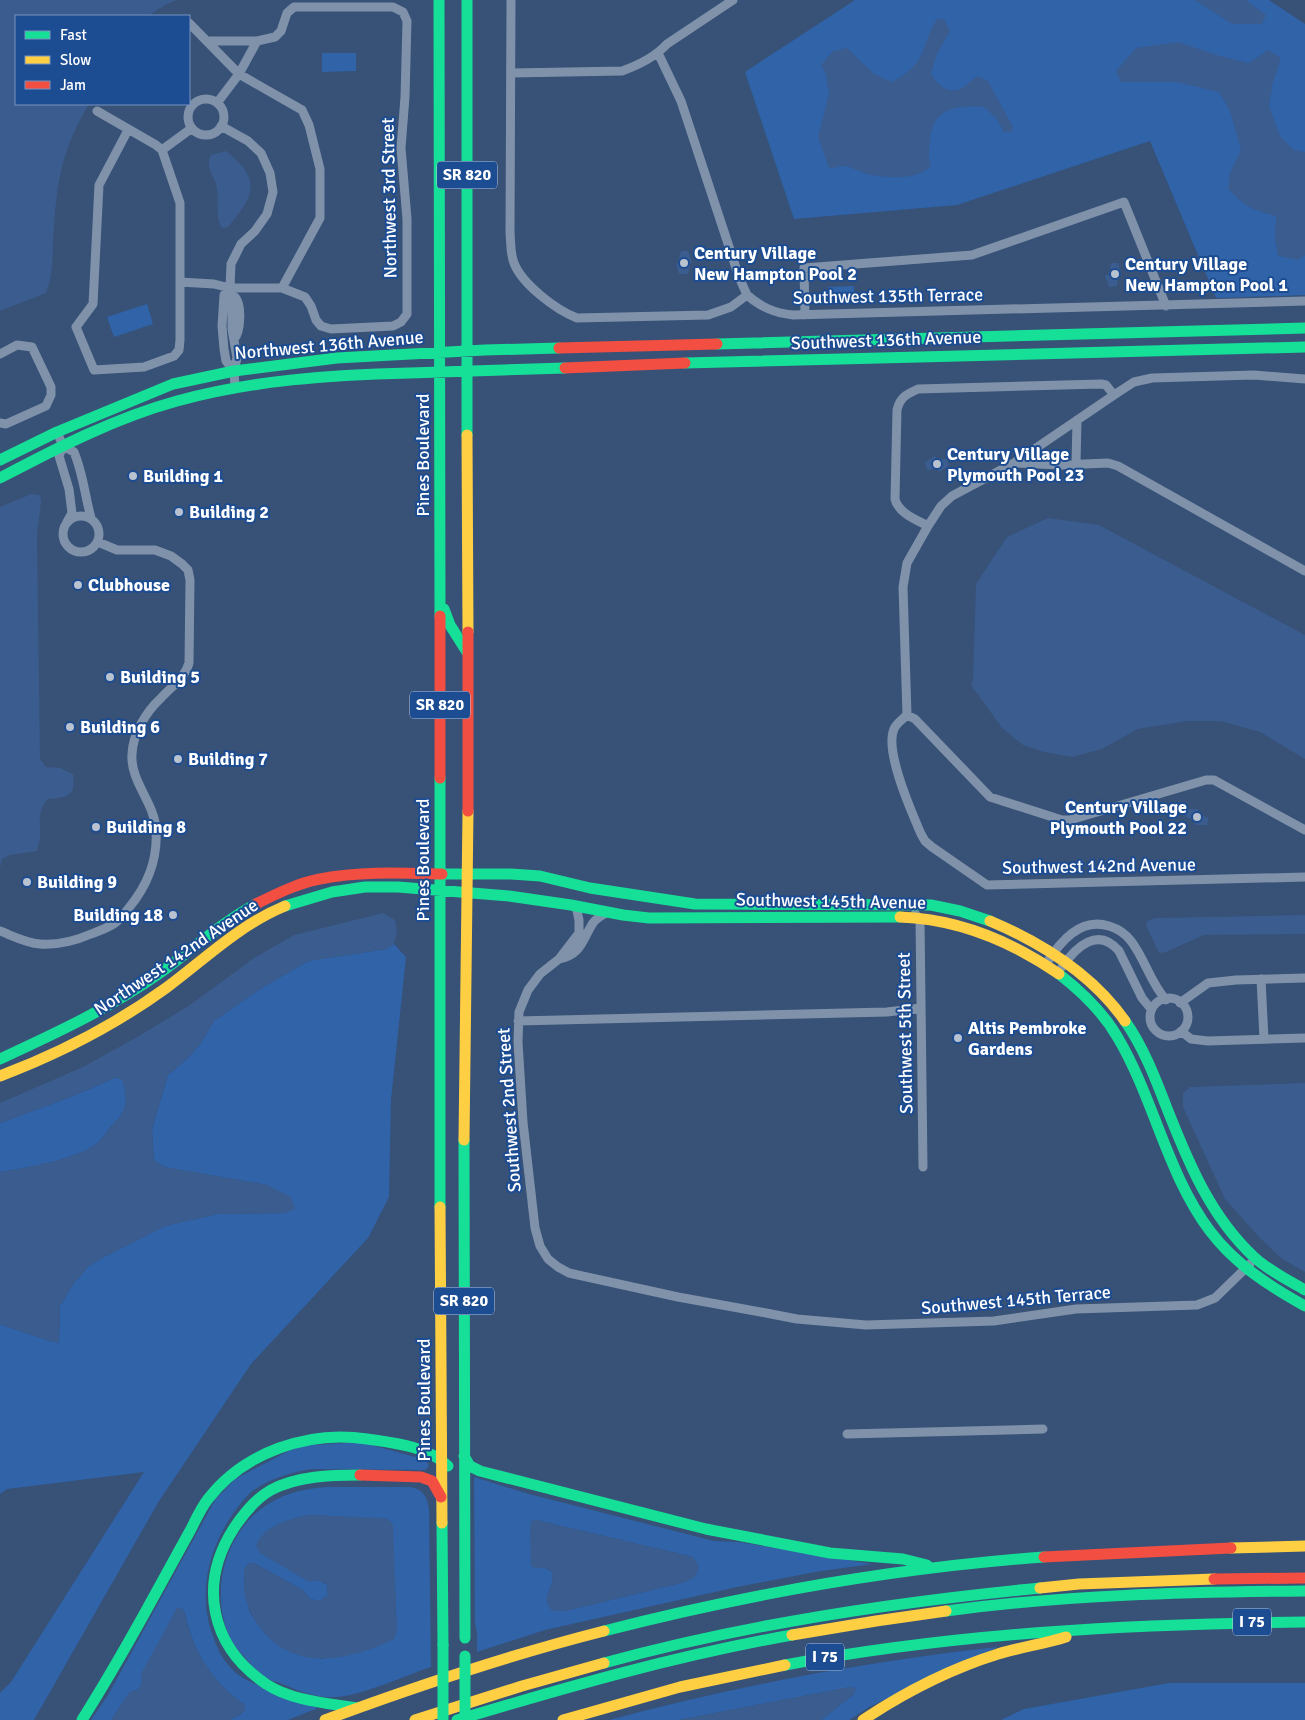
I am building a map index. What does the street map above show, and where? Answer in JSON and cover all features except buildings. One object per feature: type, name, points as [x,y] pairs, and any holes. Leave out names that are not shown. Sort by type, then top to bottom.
[{"type":"main road","name":"Pines Boulevard","points":[[439,0],[440,600],[449,653],[440,873],[439,1058],[443,1720]]},
{"type":"main road","name":"SR 820","points":[[465,1638],[464,1145],[468,891],[467,0]]},
{"type":"main road","name":"Southwest 136th Avenue","points":[[468,351],[1305,328]]},
{"type":"main road","name":"Southwest 136th Avenue","points":[[467,370],[1305,347]]},
{"type":"main road","name":"Northwest 136th Avenue","points":[[0,460],[58,432],[173,384],[234,371],[337,358],[468,351]]},
{"type":"main road","name":"Northwest 136th Avenue","points":[[0,478],[127,416],[177,400],[235,387],[338,374],[467,370]]},
{"type":"main road","points":[[440,600],[450,625],[467,652]]},
{"type":"main road","points":[[449,653],[467,683]]},
{"type":"main road","name":"Northwest 142nd Avenue","points":[[0,1059],[78,1023],[158,975],[214,931],[251,907],[283,891],[319,879],[370,873],[467,873]]},
{"type":"main road","name":"Southwest 145th Avenue","points":[[467,873],[540,876],[590,888],[695,904],[931,905],[966,912],[1004,927],[1066,962],[1086,978],[1110,1002],[1130,1028],[1148,1061],[1193,1174],[1213,1211],[1234,1237],[1255,1258],[1305,1290]]},
{"type":"main road","name":"Northwest 142nd Avenue","points":[[0,1076],[86,1038],[154,997],[222,943],[257,919],[290,904],[322,894],[376,886],[468,891]]},
{"type":"main road","points":[[590,888],[591,900],[604,911]]},
{"type":"main road","name":"Southwest 145th Avenue","points":[[468,891],[509,895],[639,917],[895,917],[920,919],[946,922],[968,928],[1001,941],[1046,964],[1078,989],[1100,1011],[1118,1036],[1135,1066],[1181,1181],[1197,1210],[1223,1246],[1246,1269],[1274,1290],[1305,1306]]},
{"type":"main road","points":[[82,1720],[111,1674],[207,1500],[226,1480],[248,1463],[273,1450],[298,1441],[339,1436],[365,1438],[423,1450],[442,1460],[449,1467],[455,1477],[465,1509]]},
{"type":"main road","points":[[464,1456],[470,1466],[480,1471],[706,1529],[830,1553],[903,1559],[937,1568]]},
{"type":"main road","points":[[357,1708],[308,1700],[277,1690],[253,1674],[235,1656],[220,1633],[213,1604],[214,1573],[222,1547],[234,1526],[256,1501],[274,1488],[296,1480],[319,1476],[421,1477],[432,1482],[441,1497]]},
{"type":"main road","points":[[325,1720],[516,1656],[629,1625],[803,1588],[937,1568],[1028,1558],[1124,1551],[1305,1546]]},
{"type":"main road","points":[[415,1720],[533,1683],[630,1657],[729,1634],[854,1611],[945,1598],[1071,1586],[1199,1579],[1305,1578]]},
{"type":"main road","points":[[457,1720],[540,1694],[639,1668],[732,1647],[843,1626],[944,1611],[1044,1600],[1170,1593],[1305,1591]]},
{"type":"main road","name":"I 75","points":[[564,1720],[696,1683],[823,1658],[945,1640],[1092,1628],[1200,1623],[1305,1622]]},
{"type":"main road","points":[[863,1720],[914,1689],[957,1669],[1001,1654],[1054,1641],[1092,1628]]},
{"type":"main road","points":[[465,1656],[465,1720]]},
{"type":"street","points":[[510,0],[511,256],[517,269],[552,305],[577,318],[708,315],[731,307],[747,295],[681,101],[658,54]]},
{"type":"street","points":[[511,73],[622,72],[658,54],[667,44],[733,0]]},
{"type":"street","name":"Northwest 3rd Street","points":[[257,40],[276,37],[281,31],[287,13],[294,7],[393,6],[403,12],[407,21],[405,97],[401,148],[407,219],[407,314],[401,322],[393,326],[331,328],[320,326],[305,297],[282,288]]},
{"type":"street","points":[[190,24],[239,74],[302,110],[309,125],[320,169],[320,218],[282,288],[231,292],[224,295],[222,313],[226,361],[234,371]]},
{"type":"street","points":[[207,42],[257,40]]},
{"type":"street","points":[[217,103],[239,74],[257,40]]},
{"type":"street","points":[[206,99],[217,103],[223,111],[221,126],[212,134],[201,134],[192,128],[189,123],[189,111],[196,102],[206,99]]},
{"type":"street","points":[[97,111],[162,150],[180,203],[180,340],[179,350],[174,356],[144,367],[94,370],[76,327],[93,304],[99,185],[128,130]]},
{"type":"street","points":[[221,126],[248,141],[261,153],[270,173],[273,192],[267,214],[256,231],[241,244],[231,264],[232,313],[237,358],[234,371],[235,387]]},
{"type":"street","points":[[162,150],[192,128]]},
{"type":"street","points":[[805,315],[804,268],[972,255],[1124,202],[1166,306]]},
{"type":"street","points":[[180,282],[214,284],[231,292],[238,301],[238,336],[234,339]]},
{"type":"street","name":"Southwest 135th Terrace","points":[[747,295],[758,304],[776,312],[793,315],[1305,302]]},
{"type":"street","points":[[222,313],[232,313]]},
{"type":"street","points":[[0,354],[17,345],[32,347],[50,387],[51,396],[46,406],[6,424],[0,423]]},
{"type":"street","points":[[1305,379],[1254,375],[1152,378],[1134,382],[1014,462],[952,496],[940,506],[907,563],[903,587],[907,715],[915,719],[990,798],[1062,820],[1074,819],[1157,793],[1206,780],[1214,780],[1305,830]]},
{"type":"street","points":[[928,526],[904,512],[896,504],[896,410],[903,396],[918,389],[1101,384],[1106,385],[1114,395]]},
{"type":"street","points":[[1076,420],[1076,464]]},
{"type":"street","points":[[58,432],[63,446],[59,456],[69,489],[72,513],[66,523],[63,535],[64,541],[72,550],[84,552],[98,542],[100,530],[90,518],[82,515],[76,516],[66,523]]},
{"type":"street","points":[[63,446],[74,452],[78,460],[90,518]]},
{"type":"street","points":[[1014,462],[1108,463],[1118,466],[1305,571]]},
{"type":"street","points":[[0,931],[28,942],[40,944],[81,939],[115,924],[139,897],[151,874],[156,839],[154,818],[152,808],[136,778],[131,754],[141,723],[159,699],[187,670],[189,663],[190,580],[188,570],[171,556],[155,550],[117,550],[98,542]]},
{"type":"street","name":"Southwest 142nd Avenue","points":[[907,715],[894,730],[892,743],[899,783],[921,834],[932,847],[987,885],[1305,877]]},
{"type":"street","points":[[906,904],[920,919]]},
{"type":"street","name":"Southwest 2nd Street","points":[[558,1267],[548,1259],[540,1246],[535,1228],[523,1122],[518,1021],[524,1000],[534,980],[559,959],[579,933],[576,906]]},
{"type":"street","name":"Southwest 2nd Street","points":[[559,959],[573,954],[581,945],[593,923],[604,911]]},
{"type":"street","name":"Southwest 5th Street","points":[[920,919],[924,1167]]},
{"type":"street","points":[[1046,964],[1062,941],[1082,926],[1104,924],[1124,933],[1132,942],[1158,990],[1166,1000]]},
{"type":"street","points":[[1058,973],[1083,943],[1091,940],[1106,940],[1119,951],[1142,998],[1151,1009]]},
{"type":"street","points":[[1180,1003],[1208,983],[1305,978]]},
{"type":"street","points":[[1261,979],[1264,1039]]},
{"type":"street","points":[[1166,1000],[1180,1003],[1188,1014],[1188,1020],[1181,1031],[1170,1035],[1162,1034],[1155,1030],[1150,1023],[1149,1015],[1151,1009],[1166,1000]]},
{"type":"street","points":[[518,1021],[887,1012],[921,1008]]},
{"type":"street","points":[[1181,1031],[1191,1039],[1208,1041],[1305,1038]]},
{"type":"street","name":"Southwest 145th Terrace","points":[[558,1267],[569,1273],[690,1299],[797,1318],[866,1325],[978,1322],[1025,1318],[1076,1309],[1197,1305],[1215,1298],[1255,1258]]},
{"type":"street","points":[[847,1434],[1043,1429]]},
{"type":"shaded area","points":[[0,0],[177,0],[150,15],[15,15],[15,105],[88,105],[73,135],[63,164],[55,210],[52,270],[46,293],[0,311]]},
{"type":"shaded area","points":[[855,0],[1269,0],[1305,24],[1305,295],[1216,298],[1150,141],[957,205],[794,219],[745,72]]},
{"type":"shaded area","points":[[1195,0],[1246,0],[1266,15],[1262,24],[1232,24]]},
{"type":"shaded area","points":[[937,19],[944,19],[950,31],[937,54],[931,73],[933,77],[942,87],[951,90],[960,89],[977,76],[988,81],[1013,127],[1012,132],[1004,132],[996,118],[984,107],[954,108],[946,111],[935,122],[929,149],[931,166],[925,171],[909,176],[883,177],[867,174],[845,166],[829,168],[818,137],[829,94],[826,74],[821,65],[833,51],[847,48],[874,74],[892,82],[904,75],[917,62]]},
{"type":"shaded area","points":[[1178,42],[1220,56],[1249,63],[1268,50],[1281,58],[1273,82],[1269,106],[1280,136],[1294,150],[1305,152],[1305,255],[1298,260],[1278,256],[1275,240],[1276,216],[1249,207],[1239,200],[1228,188],[1230,173],[1241,150],[1230,111],[1219,92],[1176,82],[1121,82],[1116,71],[1136,48]]},
{"type":"shaded area","points":[[322,53],[356,53],[356,71],[322,72]]},
{"type":"shaded area","points":[[226,151],[238,161],[245,171],[250,179],[251,188],[249,197],[237,216],[228,227],[222,228],[219,220],[218,193],[209,160],[211,155]]},
{"type":"shaded area","name":"Century Village New Hampton Pool 2","points":[[681,251],[688,251],[692,263],[688,274],[679,274],[676,264]]},
{"type":"shaded area","name":"Century Village New Hampton Pool 1","points":[[1111,263],[1118,263],[1122,275],[1118,276],[1117,286],[1109,287],[1105,276],[1109,274]]},
{"type":"shaded area","points":[[854,286],[854,299],[828,299],[828,287]]},
{"type":"shaded area","points":[[147,304],[153,324],[114,337],[107,317]]},
{"type":"shaded area","name":"Century Village Plymouth Pool 23","points":[[935,456],[937,459],[947,459],[949,466],[939,472],[937,469],[927,470],[925,462]]},
{"type":"shaded area","points":[[31,494],[40,495],[41,502],[37,535],[40,759],[46,767],[60,768],[73,774],[74,782],[69,794],[48,799],[44,804],[40,813],[40,839],[37,851],[10,855],[2,859],[0,868],[0,507]]},
{"type":"shaded area","points":[[1048,518],[1099,525],[1305,635],[1305,759],[1260,732],[1220,721],[1187,721],[1138,729],[1102,749],[1072,757],[1044,752],[1023,745],[1002,728],[971,685],[973,680],[976,584],[1007,537]]},
{"type":"shaded area","name":"Century Village Plymouth Pool 22","points":[[1187,809],[1198,809],[1199,814],[1209,818],[1207,825],[1196,825],[1194,821],[1185,816]]},
{"type":"shaded area","points":[[383,913],[395,920],[397,932],[394,944],[386,949],[308,961],[260,989],[214,1021],[201,1043],[187,1059],[168,1075],[152,1129],[154,1160],[164,1167],[267,1185],[291,1197],[295,1209],[285,1213],[217,1214],[165,1226],[100,1259],[89,1266],[73,1284],[60,1306],[59,1343],[0,1324],[0,1172],[63,1159],[87,1150],[100,1141],[119,1118],[125,1108],[126,1097],[123,1081],[116,1077],[73,1096],[0,1123],[0,1103],[83,1067],[139,1036],[190,1005],[254,958],[294,935]]},
{"type":"shaded area","points":[[1305,915],[1305,934],[1204,935],[1166,952],[1159,953],[1146,926],[1147,921],[1155,918]]},
{"type":"shaded area","points":[[394,944],[406,957],[391,1100],[389,1197],[368,1238],[251,1364],[159,1501],[34,1720],[0,1720],[0,1693],[11,1682],[144,1472],[7,1489],[0,1494],[0,1324],[59,1343],[60,1306],[73,1284],[89,1266],[100,1259],[165,1226],[217,1214],[285,1213],[267,1185],[164,1167],[154,1160],[152,1129],[168,1075],[187,1059],[201,1043],[214,1021],[260,989],[308,961],[386,949]]},
{"type":"shaded area","points":[[117,1077],[123,1081],[126,1097],[125,1108],[119,1118],[96,1144],[76,1155],[63,1159],[0,1172],[0,1123],[73,1096]]},
{"type":"shaded area","points":[[1305,1083],[1305,1272],[1281,1258],[1258,1236],[1225,1199],[1183,1107],[1183,1093],[1190,1087]]},
{"type":"shaded area","points":[[360,1442],[426,1460],[429,1466],[425,1470],[311,1469],[295,1472],[261,1485],[248,1495],[235,1510],[225,1527],[216,1545],[206,1582],[208,1620],[218,1648],[231,1668],[250,1682],[318,1708],[288,1720],[229,1720],[241,1714],[245,1705],[222,1686],[205,1664],[192,1639],[184,1610],[177,1608],[141,1686],[137,1690],[130,1692],[111,1720],[91,1720],[108,1695],[215,1500],[235,1479],[298,1446]]},
{"type":"shaded area","points":[[474,1477],[529,1494],[714,1541],[739,1542],[872,1564],[815,1572],[737,1587],[545,1630],[477,1652],[475,1623]],"holes":[[[536,1520],[693,1557],[685,1582],[565,1611],[553,1611],[547,1602],[552,1583],[552,1572],[544,1567],[533,1567]]]},
{"type":"shaded area","points":[[328,1487],[410,1487],[421,1491],[426,1497],[429,1509],[431,1667],[359,1693],[337,1697],[323,1697],[304,1693],[266,1678],[249,1663],[231,1640],[224,1621],[221,1601],[222,1580],[226,1560],[234,1542],[245,1525],[259,1510],[283,1496],[295,1492]],"holes":[[[310,1515],[387,1519],[323,1659],[294,1653],[278,1644],[263,1631],[248,1606],[249,1563],[254,1563],[304,1591],[310,1599],[320,1601],[328,1595],[327,1585],[319,1580],[314,1581],[266,1532],[286,1521]]]},
{"type":"shaded area","points":[[310,1515],[381,1518],[391,1522],[393,1526],[397,1631],[394,1639],[358,1653],[340,1657],[305,1657],[288,1651],[273,1641],[259,1626],[245,1596],[244,1571],[249,1564],[254,1563],[304,1591],[310,1599],[320,1601],[328,1595],[325,1583],[319,1581],[309,1582],[260,1553],[256,1546],[271,1528],[295,1518]]},
{"type":"shaded area","points":[[536,1520],[693,1557],[698,1564],[698,1571],[694,1577],[685,1582],[565,1611],[553,1611],[547,1602],[553,1577],[552,1572],[549,1569],[532,1567],[531,1565],[530,1529],[531,1521]]},
{"type":"shaded area","points":[[179,1607],[184,1610],[192,1638],[205,1664],[223,1686],[245,1705],[245,1711],[229,1720],[111,1720],[130,1692],[137,1690],[141,1686],[141,1674]]},
{"type":"shaded area","points":[[998,1647],[869,1707],[849,1720],[821,1720],[854,1694],[850,1687],[679,1720],[609,1720],[705,1696],[802,1676],[851,1667]]},
{"type":"shaded area","points":[[1169,1683],[1305,1683],[1305,1720],[1001,1720],[1024,1709]]},
{"type":"shaded area","points":[[850,1687],[856,1688],[854,1694],[821,1720],[679,1720]]},
{"type":"traffic: fast","points":[[439,0],[440,616]]},
{"type":"traffic: fast","points":[[467,0],[467,435]]},
{"type":"traffic: fast","points":[[717,344],[1305,328]]},
{"type":"traffic: fast","points":[[685,363],[1305,347]]},
{"type":"traffic: fast","points":[[0,460],[57,432],[173,384],[234,371],[337,358],[559,348]]},
{"type":"traffic: fast","points":[[0,478],[65,445],[131,416],[177,401],[234,388],[263,383],[351,375],[565,368]]},
{"type":"traffic: fast","points":[[444,609],[450,625],[467,652]]},
{"type":"traffic: fast","points":[[440,778],[440,1207]]},
{"type":"traffic: fast","points":[[442,874],[540,876],[590,888],[695,904],[931,905],[960,911],[990,921]]},
{"type":"traffic: fast","points":[[285,906],[332,892],[365,887],[398,887],[509,896],[649,918],[900,917]]},
{"type":"traffic: fast","points":[[0,1059],[119,999],[157,975],[230,920],[256,904]]},
{"type":"traffic: fast","points":[[1059,974],[1092,1003],[1118,1038],[1142,1086],[1171,1161],[1195,1209],[1210,1231],[1230,1254],[1253,1273],[1305,1306]]},
{"type":"traffic: fast","points":[[1125,1021],[1144,1053],[1193,1170],[1225,1225],[1260,1262],[1305,1290]]},
{"type":"traffic: fast","points":[[464,1140],[465,1638]]},
{"type":"traffic: fast","points":[[82,1720],[131,1638],[203,1506],[223,1483],[240,1469],[259,1457],[279,1448],[323,1438],[345,1437],[410,1446],[440,1459],[448,1466]]},
{"type":"traffic: fast","points":[[464,1456],[470,1466],[480,1471],[706,1529],[830,1553],[903,1559],[927,1565]]},
{"type":"traffic: fast","points":[[357,1708],[298,1698],[276,1690],[247,1669],[232,1651],[222,1633],[216,1613],[214,1592],[216,1571],[223,1549],[238,1522],[260,1498],[281,1485],[303,1479],[360,1475]]},
{"type":"traffic: fast","points":[[442,1523],[443,1645]]},
{"type":"traffic: fast","points":[[604,1631],[713,1605],[822,1584],[933,1568],[1044,1557]]},
{"type":"traffic: fast","points":[[604,1663],[711,1637],[820,1616],[930,1600],[1040,1588]]},
{"type":"traffic: fast","points":[[946,1611],[1035,1601],[1125,1595],[1305,1591]]},
{"type":"traffic: fast","points":[[785,1665],[914,1645],[1044,1632],[1175,1625],[1305,1622]]},
{"type":"traffic: fast","points":[[457,1720],[665,1662],[792,1635]]},
{"type":"traffic: fast","points":[[443,1645],[443,1720]]},
{"type":"traffic: fast","points":[[465,1656],[465,1720]]},
{"type":"traffic: slow","points":[[467,435],[468,632]]},
{"type":"traffic: slow","points":[[464,1140],[468,811]]},
{"type":"traffic: slow","points":[[0,1076],[86,1038],[127,1014],[147,1002],[237,933],[285,906]]},
{"type":"traffic: slow","points":[[900,917],[943,922],[984,934],[1022,951],[1059,974]]},
{"type":"traffic: slow","points":[[990,921],[1028,939],[1065,962],[1097,989],[1125,1021]]},
{"type":"traffic: slow","points":[[440,1207],[442,1523]]},
{"type":"traffic: slow","points":[[1231,1548],[1305,1546]]},
{"type":"traffic: slow","points":[[1040,1588],[1079,1584],[1214,1579]]},
{"type":"traffic: slow","points":[[792,1635],[946,1611]]},
{"type":"traffic: slow","points":[[325,1720],[463,1672],[533,1650],[604,1631]]},
{"type":"traffic: slow","points":[[863,1720],[895,1700],[945,1674],[998,1654],[1066,1637]]},
{"type":"traffic: slow","points":[[415,1720],[522,1686],[604,1663]]},
{"type":"traffic: slow","points":[[563,1720],[680,1687],[785,1665]]},
{"type":"traffic: jam","points":[[559,348],[717,344]]},
{"type":"traffic: jam","points":[[565,368],[685,363]]},
{"type":"traffic: jam","points":[[440,616],[440,778]]},
{"type":"traffic: jam","points":[[468,632],[468,811]]},
{"type":"traffic: jam","points":[[256,904],[295,886],[335,876],[381,873],[442,874]]},
{"type":"traffic: jam","points":[[360,1475],[421,1477],[432,1481],[441,1497]]},
{"type":"traffic: jam","points":[[1044,1557],[1231,1548]]},
{"type":"traffic: jam","points":[[1214,1579],[1305,1578]]},
{"type":"place","name":"Century Village New Hampton Pool 2","points":[[684,263]]},
{"type":"place","name":"Century Village New Hampton Pool 1","points":[[1115,274]]},
{"type":"place","name":"Century Village Plymouth Pool 23","points":[[937,464]]},
{"type":"place","name":"Building 1","points":[[133,476]]},
{"type":"place","name":"Building 2","points":[[179,512]]},
{"type":"place","name":"Clubhouse","points":[[78,585]]},
{"type":"place","name":"Building 5","points":[[110,677]]},
{"type":"place","name":"Building 6","points":[[70,727]]},
{"type":"place","name":"Building 7","points":[[178,759]]},
{"type":"place","name":"Century Village Plymouth Pool 22","points":[[1197,817]]},
{"type":"place","name":"Building 8","points":[[96,827]]},
{"type":"place","name":"Building 9","points":[[27,882]]},
{"type":"place","name":"Building 18","points":[[173,915]]},
{"type":"place","name":"Altis Pembroke Gardens","points":[[958,1038]]}]
